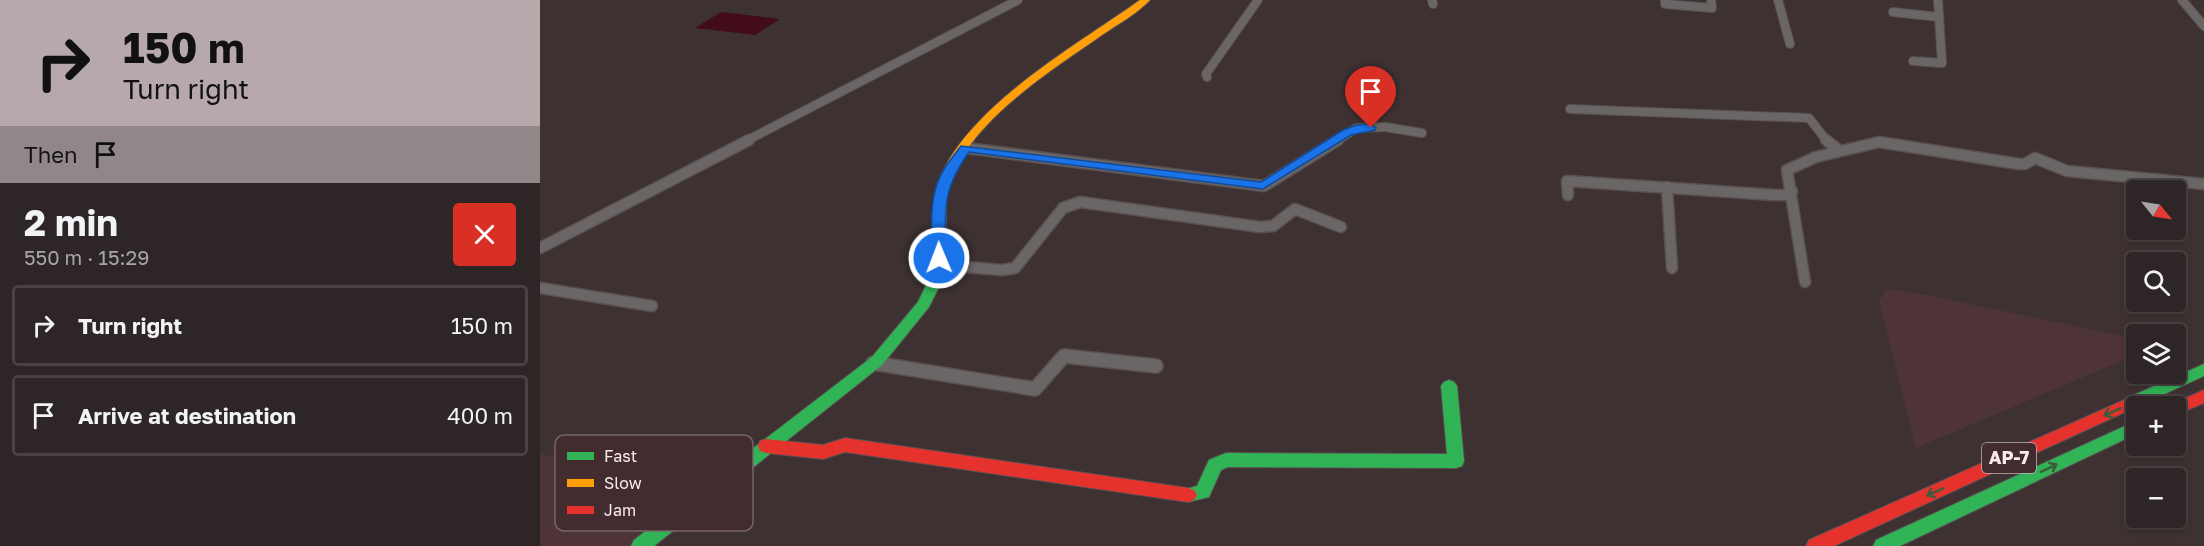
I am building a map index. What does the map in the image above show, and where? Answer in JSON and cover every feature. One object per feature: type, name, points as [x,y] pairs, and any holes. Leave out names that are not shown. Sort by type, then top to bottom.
[{"type":"main road","points":[[753,456],[873,363],[904,332],[922,305],[940,265],[940,197],[947,173],[988,117],[1023,86],[1146,0]]},
{"type":"main road","name":"AP-7","points":[[1815,546],[2204,370]]},
{"type":"main road","points":[[766,446],[823,452],[845,445],[1188,495],[1203,492],[1215,465],[1226,460],[1456,460],[1449,386]]},
{"type":"main road","points":[[2186,404],[2204,396]]},
{"type":"main road","name":"AP-7","points":[[1882,546],[2126,433]]},
{"type":"main road","points":[[640,546],[659,531]]},
{"type":"street","points":[[540,248],[1018,0]]},
{"type":"street","points":[[1207,78],[1206,74],[1258,0]]},
{"type":"street","points":[[1665,0],[1665,4],[1712,8],[1711,0]]},
{"type":"street","points":[[1778,0],[1790,44]]},
{"type":"street","points":[[1913,61],[1942,63],[1938,0]]},
{"type":"street","points":[[2182,0],[2204,26]]},
{"type":"street","points":[[1893,12],[1939,17]]},
{"type":"street","points":[[1570,109],[1809,118],[1828,142],[1840,152]]},
{"type":"street","points":[[966,148],[1263,186],[1357,128],[1385,128],[1422,134]]},
{"type":"street","points":[[1805,282],[1792,191],[1786,170],[1790,165],[1805,159],[1879,142],[2019,164],[2025,164],[2035,158],[2067,171],[2204,184]]},
{"type":"street","points":[[1568,195],[1568,182],[1775,195],[1790,195],[1792,191]]},
{"type":"street","points":[[1667,187],[1672,268]]},
{"type":"street","points":[[940,265],[1002,270],[1015,268],[1063,208],[1080,202],[1260,227],[1273,226],[1295,209],[1341,227]]},
{"type":"street","points":[[540,288],[652,306]]},
{"type":"street","points":[[873,363],[1035,389],[1064,356],[1156,366]]},
{"type":"shaded area","points":[[721,12],[780,19],[755,35],[695,28]]},
{"type":"shaded area","points":[[1887,289],[1927,295],[2126,337],[2126,359],[1916,448],[1879,301]]},
{"type":"shaded area","points":[[540,454],[555,457],[555,531],[650,531],[631,546],[540,546]]},
{"type":"traffic: fast","points":[[753,458],[877,361],[924,304],[939,273]]},
{"type":"traffic: fast","points":[[2146,396],[2204,370]]},
{"type":"traffic: fast","points":[[1188,495],[1203,492],[1215,465],[1226,460],[1456,461],[1449,386]]},
{"type":"traffic: fast","points":[[1882,546],[2126,432]]},
{"type":"traffic: fast","points":[[640,546],[659,531]]},
{"type":"traffic: slow","points":[[939,273],[941,262],[940,197],[942,186],[954,159],[1000,107],[1146,0]]},
{"type":"traffic: jam","points":[[2186,404],[2204,396]]},
{"type":"traffic: jam","points":[[1815,546],[2126,405]]},
{"type":"traffic: jam","points":[[766,446],[823,452],[845,445],[1188,495]]},
{"type":"route","points":[[939,258],[938,225],[942,189],[947,173],[966,148],[1263,186],[1347,132],[1357,128],[1371,128]]}]
